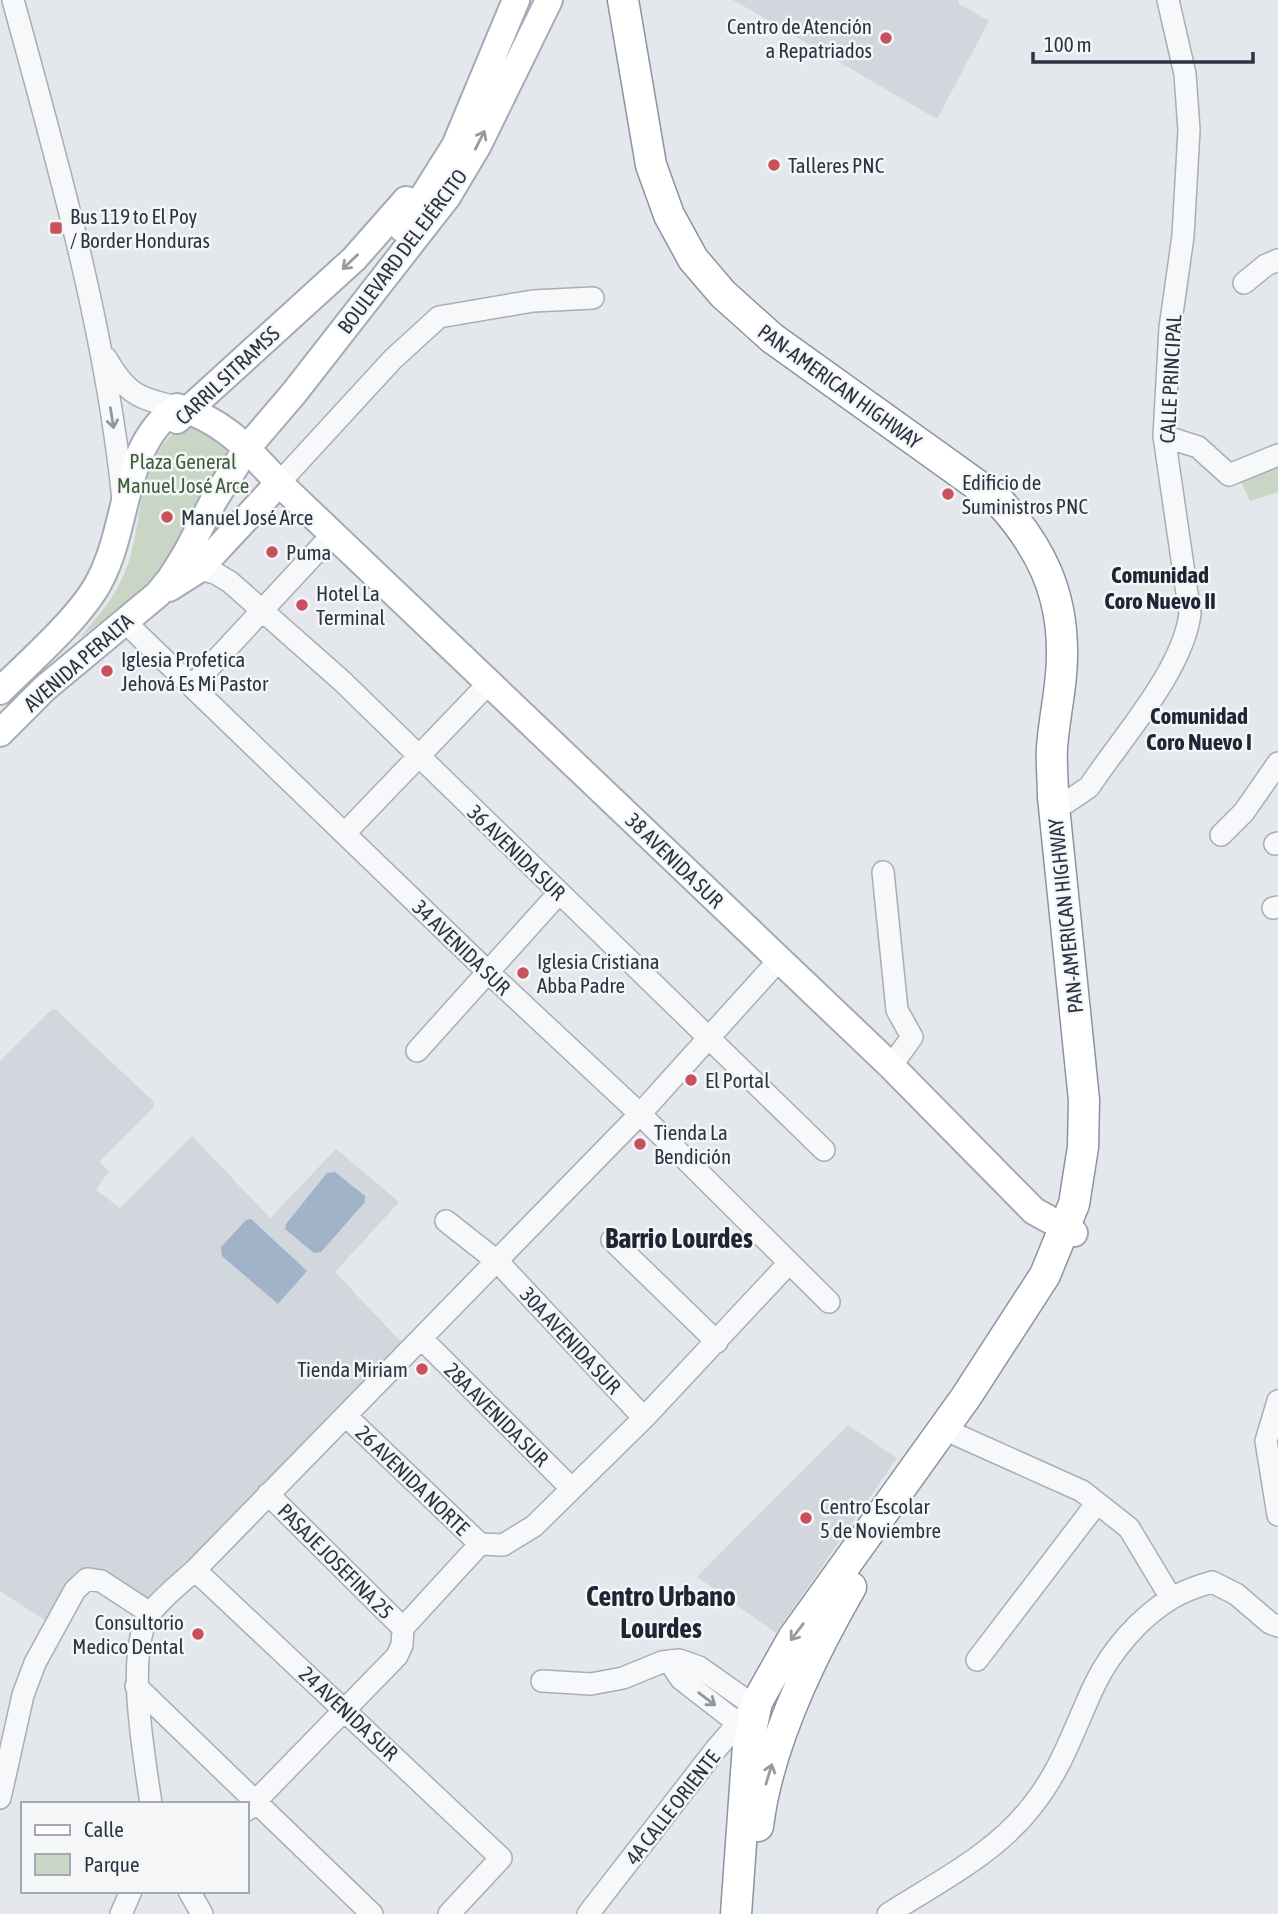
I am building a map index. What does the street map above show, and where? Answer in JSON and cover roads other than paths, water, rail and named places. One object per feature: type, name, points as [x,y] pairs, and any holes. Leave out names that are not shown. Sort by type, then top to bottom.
[{"type":"highway","name":"PAN-AMERICAN HIGHWAY","points":[[623,0],[651,165],[669,215],[693,259],[723,294],[772,338],[998,500],[1028,535],[1045,567],[1058,610],[1062,637],[1052,775],[1085,1128],[1069,1231],[1045,1275],[966,1397],[793,1638],[748,1719],[736,1914]]},
{"type":"highway","name":"PAN-AMERICAN HIGHWAY","points":[[642,0],[662,134],[673,178],[699,240],[725,275],[775,324],[820,353],[992,477],[1028,511],[1050,543],[1070,594],[1076,633],[1076,662],[1067,744],[1068,802],[1097,1091],[1095,1162],[1090,1197],[1062,1272],[1047,1302],[1023,1341],[861,1570],[831,1622],[791,1708],[768,1775],[762,1806],[751,1914]]},
{"type":"highway","points":[[1062,1272],[1069,1231],[1090,1197]]},
{"type":"highway","points":[[748,1719],[772,1704],[779,1710],[784,1730]]},
{"type":"main road","name":"CARRIL SITRAMSS","points":[[44,672],[153,584],[172,562],[243,444],[405,226],[439,173],[470,113],[516,0]]},
{"type":"main road","name":"BOULEVARD DEL EJÉRCITO","points":[[243,444],[294,393],[447,197],[478,145],[549,0]]},
{"type":"main road","name":"CARRIL SITRAMSS","points":[[0,715],[44,672],[108,590],[127,546],[141,481],[152,452],[182,408],[354,259],[415,189],[470,113]]},
{"type":"main road","points":[[182,408],[221,425],[243,444],[279,483]]},
{"type":"main road","name":"AVENIDA PERALTA","points":[[0,691],[82,607],[99,582],[113,553],[135,461],[146,438],[164,415],[182,408]]},
{"type":"main road","name":"AVENIDA PERALTA","points":[[158,594],[186,554],[243,444]]},
{"type":"main road","name":"AVENIDA PERALTA","points":[[0,733],[45,688],[124,621],[158,594],[199,569],[279,483]]},
{"type":"main road","name":"38 AVENIDA SUR","points":[[279,483],[891,1066],[1034,1211],[1069,1231]]},
{"type":"street","points":[[13,0],[54,152],[102,350],[124,511]]},
{"type":"street","name":"CALLE PRINCIPAL","points":[[1068,802],[1088,787],[1114,752],[1164,680],[1188,632],[1190,614],[1164,436],[1170,328],[1183,236],[1189,130],[1185,74],[1168,0]]},
{"type":"street","points":[[1244,283],[1265,265],[1278,260]]},
{"type":"street","points":[[279,483],[393,359],[439,317],[533,301],[593,298]]},
{"type":"street","points":[[102,350],[116,376],[136,396],[182,408]]},
{"type":"street","points":[[1164,436],[1198,447],[1229,475],[1278,455]]},
{"type":"street","points":[[192,686],[333,534]]},
{"type":"street","name":"36 AVENIDA SUR","points":[[199,569],[215,573],[230,582],[342,681],[824,1150]]},
{"type":"street","name":"34 AVENIDA SUR","points":[[124,621],[488,972],[640,1114],[829,1302]]},
{"type":"street","points":[[345,834],[489,683]]},
{"type":"street","points":[[1222,835],[1244,812],[1278,764]]},
{"type":"street","points":[[883,872],[897,1010],[912,1037],[891,1066]]},
{"type":"street","points":[[416,1051],[559,893]]},
{"type":"street","points":[[151,1802],[136,1686],[138,1648],[150,1613],[498,1262],[640,1114],[779,960]]},
{"type":"street","name":"30A AVENIDA SUR","points":[[446,1221],[498,1262],[644,1418]]},
{"type":"street","points":[[612,1240],[717,1342]]},
{"type":"street","points":[[372,1914],[251,1806],[397,1656],[402,1645],[403,1628],[480,1544],[503,1545],[531,1530],[644,1418],[789,1263]]},
{"type":"street","name":"28A AVENIDA SUR","points":[[422,1339],[571,1488]]},
{"type":"street","points":[[1278,1401],[1266,1441],[1275,1480],[1278,1515]]},
{"type":"street","name":"26 AVENIDA NORTE","points":[[346,1416],[480,1544]]},
{"type":"street","points":[[957,1435],[1082,1491],[1129,1528],[1171,1598]]},
{"type":"street","name":"PASAJE JOSEFINA 25","points":[[268,1494],[403,1628]]},
{"type":"street","points":[[977,1660],[1097,1503]]},
{"type":"street","name":"24 AVENIDA SUR","points":[[195,1570],[501,1858],[449,1914]]},
{"type":"street","points":[[0,1798],[23,1695],[41,1650],[77,1587],[86,1579],[98,1579],[150,1613]]},
{"type":"street","points":[[888,1914],[974,1860],[1021,1820],[1052,1779],[1095,1685],[1110,1659],[1135,1629],[1171,1598],[1212,1582],[1236,1594],[1270,1623],[1278,1626]]},
{"type":"street","points":[[542,1681],[599,1683],[623,1678],[655,1664],[686,1661],[743,1698],[748,1719]]},
{"type":"street","points":[[136,1686],[247,1802]]},
{"type":"street","name":"4A CALLE ORIENTE","points":[[588,1914],[748,1719]]},
{"type":"street","points":[[121,1914],[130,1893]]},
{"type":"street","points":[[190,1893],[202,1914]]},
{"type":"water","points":[[335,1172],[365,1196],[365,1202],[321,1252],[314,1253],[285,1229],[286,1224],[327,1173]]},
{"type":"water","points":[[251,1219],[307,1271],[278,1304],[222,1256],[221,1247],[246,1220]]},
{"type":"place","name":"Centro de Atención a Repatriados","points":[[886,38]]},
{"type":"place","name":"Talleres PNC","points":[[774,165]]},
{"type":"place","name":"Bus 119 to El Poy / Border Honduras","points":[[56,228]]},
{"type":"place","name":"Edificio de Suministros PNC","points":[[948,494]]},
{"type":"place","name":"Manuel José Arce","points":[[167,517]]},
{"type":"place","name":"Puma","points":[[272,552]]},
{"type":"place","name":"Hotel La Terminal","points":[[302,605]]},
{"type":"place","name":"Iglesia Profetica Jehová Es Mi Pastor","points":[[107,671]]},
{"type":"place","name":"Iglesia Cristiana Abba Padre","points":[[523,973]]},
{"type":"place","name":"El Portal","points":[[691,1080]]},
{"type":"place","name":"Tienda La Bendición","points":[[640,1144]]},
{"type":"place","name":"Tienda Miriam","points":[[422,1369]]},
{"type":"place","name":"Centro Escolar 5 de Noviembre","points":[[806,1518]]},
{"type":"place","name":"Consultorio Medico Dental","points":[[198,1634]]},
{"type":"district","name":"Comunidad Coro Nuevo II","points":[[1160,588]]},
{"type":"district","name":"Comunidad Coro Nuevo I","points":[[1199,729]]},
{"type":"district","name":"Barrio Lourdes","points":[[679,1238]]},
{"type":"district","name":"Centro Urbano Lourdes","points":[[661,1612]]},
{"type":"park label","name":"Plaza General Manuel José Arce","points":[[183,473]]}]
